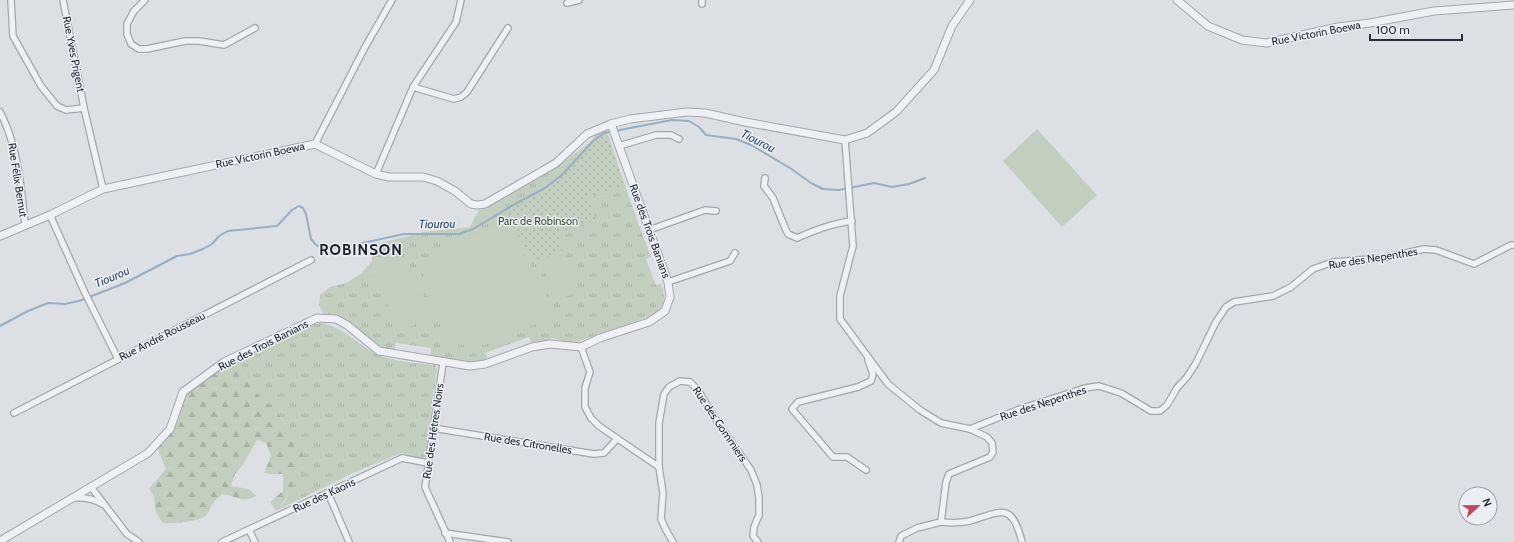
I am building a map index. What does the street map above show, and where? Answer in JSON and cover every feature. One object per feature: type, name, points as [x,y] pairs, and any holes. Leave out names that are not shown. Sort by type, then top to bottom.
[{"type":"street","name":"Rue Yves Prigent","points":[[11,0],[13,36],[41,86],[57,106],[66,110],[84,108]]},
{"type":"street","name":"Rue Yves Prigent","points":[[63,0],[84,108],[103,189]]},
{"type":"street","points":[[145,0],[134,11],[127,24],[127,34],[131,44],[139,49],[147,49],[185,41],[199,41],[224,45],[255,28]]},
{"type":"street","points":[[315,144],[364,49],[392,0]]},
{"type":"street","points":[[376,174],[413,87],[456,22],[461,0]]},
{"type":"street","points":[[567,3],[579,0]]},
{"type":"street","name":"Rue Victorin Boewa","points":[[0,236],[50,215],[103,189],[315,144],[376,174],[389,177],[423,176],[437,180],[455,191],[471,204],[477,205],[485,204],[556,163],[587,134],[612,129],[630,119],[678,112],[705,113],[745,122],[845,140],[867,133],[896,112],[934,70],[952,26],[970,0]]},
{"type":"street","name":"Rue Victorin Boewa","points":[[1177,0],[1208,26],[1242,40],[1266,43],[1338,27],[1370,23],[1434,11],[1514,5]]},
{"type":"street","points":[[413,87],[454,99],[461,98],[508,28]]},
{"type":"street","name":"Rue Félix Bernut","points":[[0,112],[9,131],[13,146],[23,200],[25,226]]},
{"type":"street","name":"Rue des Trois Banians","points":[[0,541],[148,453],[170,429],[183,392],[224,362],[317,318],[336,319],[347,325],[379,351],[443,363],[470,366],[485,364],[532,347],[550,344],[581,347],[600,338],[649,322],[665,311],[670,297],[668,282],[612,129]]},
{"type":"street","points":[[619,146],[656,135],[670,135],[679,139]]},
{"type":"street","points":[[845,140],[853,246],[840,296],[840,319],[888,384],[920,410],[941,423],[970,429],[987,437],[992,444],[993,452],[990,457],[984,461],[949,474],[946,482],[941,522]]},
{"type":"street","points":[[765,178],[764,186],[773,198],[784,228],[788,234],[797,238],[825,226],[840,222],[852,221]]},
{"type":"street","points":[[649,230],[705,210],[716,211]]},
{"type":"street","points":[[50,215],[84,293],[118,359]]},
{"type":"street","name":"Rue des Nepenthes","points":[[970,429],[1085,388],[1099,386],[1121,393],[1151,411],[1160,411],[1167,405],[1177,388],[1187,377],[1219,317],[1226,307],[1234,302],[1272,296],[1291,287],[1313,269],[1332,262],[1383,258],[1424,249],[1436,250],[1474,264],[1511,245],[1514,246]]},
{"type":"street","points":[[668,282],[730,261],[735,253]]},
{"type":"street","name":"Rue André Rousseau","points":[[14,413],[311,260]]},
{"type":"street","points":[[581,347],[590,372],[585,388],[585,408],[591,418],[599,426],[660,466]]},
{"type":"street","points":[[866,470],[847,457],[833,457],[792,408],[798,402],[858,387],[871,381],[872,374],[867,354]]},
{"type":"street","name":"Rue des Hêtres Noirs","points":[[443,363],[425,487],[450,542]]},
{"type":"street","name":"Rue des Gommiers","points":[[673,542],[661,518],[663,493],[660,466],[659,423],[664,394],[669,387],[680,381],[690,382],[698,390],[714,417],[751,470],[757,485],[759,498],[759,515],[754,527],[753,536],[758,542]]},
{"type":"street","name":"Rue des Citronelles","points":[[433,428],[594,454],[604,453],[617,438]]},
{"type":"street","name":"Rue des Kaoris","points":[[222,542],[402,458],[428,463]]},
{"type":"street","points":[[91,487],[127,534],[139,542]]},
{"type":"street","points":[[328,493],[349,542]]},
{"type":"street","points":[[72,498],[96,500],[106,506]]},
{"type":"street","points":[[899,542],[901,536],[917,528],[941,522],[968,521],[987,514],[1000,512],[1009,514],[1016,521],[1022,542]]},
{"type":"street","points":[[249,530],[255,542]]},
{"type":"street","points":[[445,533],[508,542]]},
{"type":"green space","points":[[1037,129],[1097,195],[1062,227],[1003,161]]},
{"type":"green space","points":[[606,130],[651,257],[646,259],[656,285],[661,284],[663,289],[664,300],[656,314],[577,342],[567,342],[553,338],[532,344],[529,337],[485,353],[487,357],[485,361],[474,363],[430,357],[431,348],[396,343],[394,352],[378,347],[332,317],[323,313],[319,305],[320,295],[330,287],[346,283],[361,274],[372,261],[372,248],[377,244],[423,232],[470,227],[479,210],[550,171],[587,145],[596,135]]},
{"type":"green space","name":"Parc de Robinson","points":[[608,135],[625,186],[589,198],[596,220],[559,233],[559,242],[563,251],[534,261],[505,213],[527,199],[543,193],[573,166],[592,145],[603,136]]},
{"type":"green space","points":[[492,225],[501,228],[507,236],[511,238],[540,278],[549,302],[556,315],[550,322],[547,321],[514,331],[484,345],[460,345],[448,343],[423,285],[423,274],[429,260],[436,250]]},
{"type":"green space","points":[[565,252],[578,293],[555,300],[541,260]]},
{"type":"green space","points":[[406,256],[432,317],[398,332],[372,270]]},
{"type":"green space","points":[[320,323],[336,328],[370,350],[384,357],[406,362],[435,365],[437,369],[426,454],[423,459],[402,453],[357,471],[278,510],[286,500],[296,478],[291,470],[296,470],[294,441],[276,410],[261,398],[251,387],[241,371],[242,365],[256,355],[254,351],[309,325]]},
{"type":"green space","points":[[254,351],[256,354],[242,365],[241,371],[250,386],[261,398],[276,410],[287,427],[305,458],[304,474],[296,470],[291,470],[298,480],[278,510],[275,510],[270,502],[283,491],[283,474],[264,473],[271,456],[266,443],[257,440],[242,466],[235,474],[231,486],[249,489],[256,496],[243,499],[222,494],[212,504],[207,515],[202,518],[186,522],[163,523],[156,512],[154,496],[149,489],[166,469],[157,447],[177,418],[187,393],[223,367]]},
{"type":"waterway","name":"Tiourou","points":[[0,326],[28,311],[48,303],[65,304],[79,301],[125,283],[177,256],[190,254],[203,249],[212,244],[219,236],[228,231],[277,226],[292,210],[299,206],[303,208],[306,214],[311,239],[316,245],[327,248],[344,247],[404,234],[459,234],[473,229],[545,188],[562,175],[593,141],[604,133],[672,120],[689,121],[699,127],[706,135],[736,139],[751,145],[823,189],[839,190],[874,183],[892,187],[909,184],[925,178]]},
{"type":"district","name":"ROBINSON","points":[[361,250]]}]
